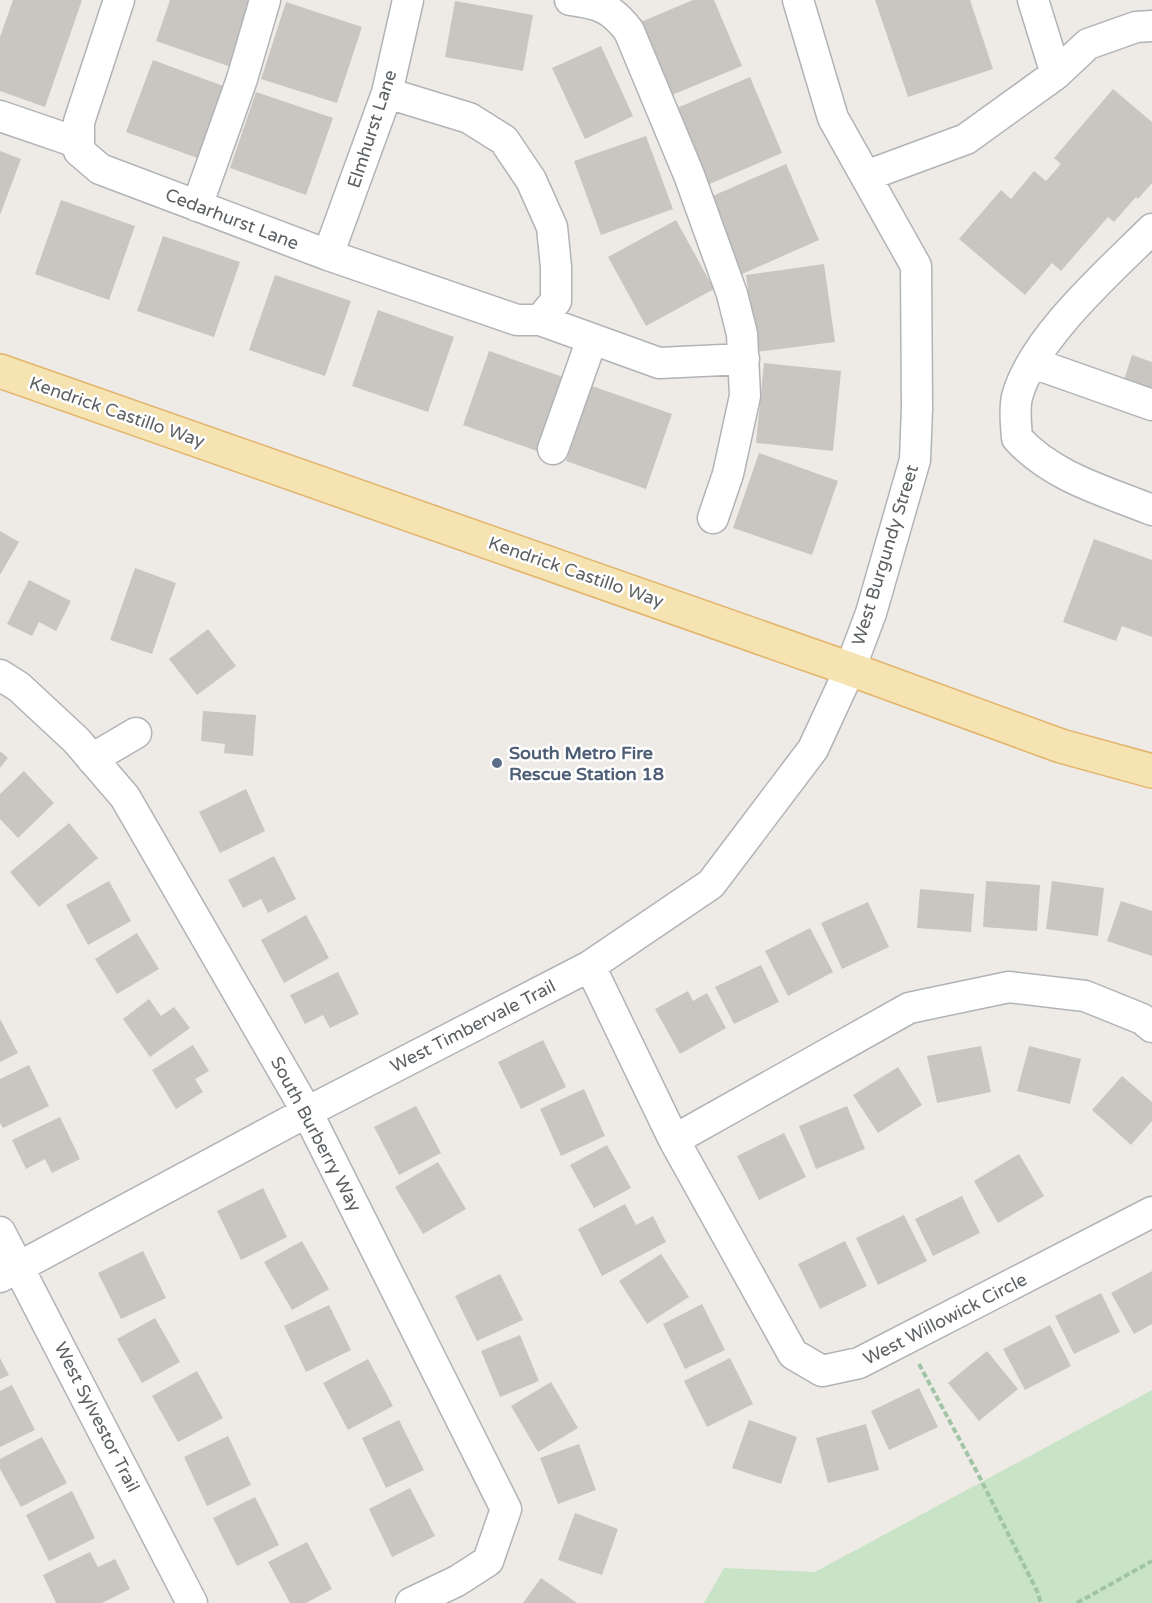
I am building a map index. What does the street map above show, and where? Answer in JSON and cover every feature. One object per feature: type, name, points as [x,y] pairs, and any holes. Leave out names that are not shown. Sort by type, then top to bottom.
[{"type":"main road","name":"Kendrick Castillo Way","points":[[0,371],[850,669],[1061,746],[1152,771]]},
{"type":"street","points":[[0,116],[79,143],[79,122],[119,0]]},
{"type":"street","points":[[197,206],[242,79],[265,0]]},
{"type":"street","name":"Elmhurst Lane","points":[[328,255],[387,93],[408,0]]},
{"type":"street","points":[[570,0],[603,7],[618,16],[629,31],[689,175],[732,294],[742,334],[745,396],[728,474],[713,518]]},
{"type":"street","name":"West Burgundy Street","points":[[798,0],[833,118],[916,266],[915,460],[871,613],[850,669]]},
{"type":"street","points":[[1034,0],[1056,74]]},
{"type":"street","points":[[866,176],[966,139],[1056,74],[1088,44],[1136,27],[1152,26]]},
{"type":"street","points":[[387,93],[470,118],[504,140],[531,180],[552,227],[556,267],[556,302],[540,320]]},
{"type":"street","name":"Cedarhurst Lane","points":[[79,143],[79,151],[100,169],[328,255],[517,320],[540,320],[659,363],[744,359]]},
{"type":"street","points":[[1152,229],[1081,299],[1046,342],[1024,376],[1017,399],[1016,419],[1017,438],[1042,462],[1068,476],[1152,510]]},
{"type":"street","points":[[553,449],[592,339]]},
{"type":"street","points":[[1033,363],[1152,405]]},
{"type":"street","name":"West Timbervale Trail","points":[[10,1271],[308,1112],[590,966],[711,884],[813,749],[850,669]]},
{"type":"street","name":"South Burberry Way","points":[[0,675],[18,687],[76,740],[125,797],[308,1112],[506,1509],[488,1561],[457,1581],[411,1603]]},
{"type":"street","points":[[93,759],[136,733]]},
{"type":"street","name":"West Willowick Circle","points":[[590,966],[674,1140],[793,1354],[822,1371],[859,1364],[1152,1212]]},
{"type":"street","points":[[674,1140],[909,1008],[1009,987],[1085,996],[1142,1019],[1152,1027]]},
{"type":"street","name":"West Sylvestor Trail","points":[[0,1232],[10,1271],[192,1603]]},
{"type":"path","points":[[905,1340],[977,1472],[1041,1603]]},
{"type":"path","points":[[1077,1603],[1152,1561]]},
{"type":"green space","points":[[1152,1390],[1152,1603],[704,1603],[724,1568],[815,1572]]},
{"type":"building","points":[[13,0],[82,0],[45,107],[0,91],[0,37]]},
{"type":"building","points":[[170,0],[254,0],[231,67],[156,41]]},
{"type":"building","points":[[693,0],[714,0],[742,66],[667,97],[636,24]]},
{"type":"building","points":[[875,0],[970,0],[993,69],[908,97]]},
{"type":"building","points":[[455,1],[533,15],[523,71],[445,57]]},
{"type":"building","points":[[286,2],[362,27],[337,103],[261,79]]},
{"type":"building","points":[[601,46],[633,116],[585,139],[552,68]]},
{"type":"building","points":[[153,60],[226,87],[200,159],[126,132]]},
{"type":"building","points":[[750,77],[782,153],[705,186],[672,110]]},
{"type":"building","points":[[1113,89],[1152,122],[1152,183],[1114,222],[1108,217],[1061,271],[1052,263],[1025,295],[959,239],[1001,190],[1011,199],[1034,171],[1046,181],[1061,164],[1054,158]]},
{"type":"building","points":[[256,92],[333,118],[306,195],[230,168]]},
{"type":"building","points":[[646,136],[673,209],[601,235],[574,161]]},
{"type":"building","points":[[0,151],[21,159],[0,215]]},
{"type":"building","points":[[786,164],[819,240],[742,274],[708,198]]},
{"type":"building","points":[[61,200],[135,226],[109,300],[35,274]]},
{"type":"building","points":[[676,220],[714,289],[646,326],[608,257]]},
{"type":"building","points":[[163,236],[240,262],[214,337],[137,311]]},
{"type":"building","points":[[824,264],[835,342],[756,352],[746,275]]},
{"type":"building","points":[[275,275],[351,301],[325,376],[249,350]]},
{"type":"building","points":[[378,310],[454,337],[428,412],[352,386]]},
{"type":"building","points":[[489,351],[566,378],[540,452],[463,425]]},
{"type":"building","points":[[1132,355],[1152,362],[1152,390],[1124,380]]},
{"type":"building","points":[[764,363],[841,371],[833,451],[756,443]]},
{"type":"building","points":[[592,386],[672,414],[646,489],[566,461]]},
{"type":"building","points":[[759,453],[838,481],[812,555],[733,528]]},
{"type":"building","points":[[0,531],[19,542],[0,575]]},
{"type":"building","points":[[1094,539],[1152,560],[1152,637],[1122,626],[1116,641],[1063,622]]},
{"type":"building","points":[[135,568],[176,583],[152,654],[110,640]]},
{"type":"building","points":[[29,580],[71,601],[56,631],[39,622],[32,636],[7,624]]},
{"type":"building","points":[[208,629],[236,666],[197,695],[169,659]]},
{"type":"building","points":[[203,711],[256,715],[253,756],[224,753],[225,744],[201,741]]},
{"type":"building","points":[[0,751],[8,758],[0,768]]},
{"type":"building","points":[[24,771],[54,803],[18,838],[0,819],[0,794]]},
{"type":"building","points":[[246,789],[265,831],[220,853],[199,812]]},
{"type":"building","points":[[69,823],[98,858],[39,907],[10,872]]},
{"type":"building","points":[[274,856],[296,899],[268,913],[261,899],[243,908],[228,880]]},
{"type":"building","points":[[109,881],[131,921],[88,945],[66,905]]},
{"type":"building","points":[[986,881],[1040,885],[1037,931],[983,927]]},
{"type":"building","points":[[1052,881],[1104,888],[1098,936],[1046,929]]},
{"type":"building","points":[[920,889],[974,894],[971,932],[917,928]]},
{"type":"building","points":[[1121,901],[1152,911],[1152,956],[1107,941]]},
{"type":"building","points":[[868,902],[889,947],[842,969],[821,923]]},
{"type":"building","points":[[306,915],[329,958],[284,983],[261,940]]},
{"type":"building","points":[[810,928],[833,972],[788,996],[765,951]]},
{"type":"building","points":[[137,933],[159,969],[117,994],[95,959]]},
{"type":"building","points":[[761,965],[779,1002],[734,1024],[715,987]]},
{"type":"building","points":[[338,972],[359,1014],[330,1028],[323,1015],[305,1024],[290,995]]},
{"type":"building","points":[[688,991],[693,1001],[707,993],[726,1028],[680,1054],[655,1009]]},
{"type":"building","points":[[149,999],[161,1016],[174,1007],[190,1028],[150,1057],[123,1019]]},
{"type":"building","points":[[0,1019],[18,1053],[0,1062]]},
{"type":"building","points":[[543,1040],[566,1087],[521,1109],[498,1062]]},
{"type":"building","points":[[193,1045],[209,1071],[195,1079],[203,1092],[176,1109],[152,1070]]},
{"type":"building","points":[[981,1046],[991,1092],[937,1103],[927,1056]]},
{"type":"building","points":[[1029,1046],[1081,1059],[1070,1104],[1017,1091]]},
{"type":"building","points":[[29,1065],[49,1106],[3,1128],[0,1123],[0,1079]]},
{"type":"building","points":[[898,1067],[922,1105],[878,1133],[853,1095]]},
{"type":"building","points":[[1122,1076],[1152,1102],[1152,1121],[1131,1145],[1092,1110]]},
{"type":"building","points":[[584,1089],[605,1136],[561,1156],[540,1109]]},
{"type":"building","points":[[416,1106],[441,1153],[399,1175],[374,1127]]},
{"type":"building","points":[[847,1106],[865,1149],[816,1169],[799,1126]]},
{"type":"building","points":[[60,1117],[80,1159],[52,1173],[45,1159],[26,1169],[12,1140]]},
{"type":"building","points":[[784,1133],[806,1177],[759,1200],[737,1156]]},
{"type":"building","points":[[607,1145],[631,1188],[594,1208],[570,1165]]},
{"type":"building","points":[[1019,1154],[1044,1196],[998,1223],[974,1181]]},
{"type":"building","points":[[438,1162],[466,1209],[423,1234],[395,1187]]},
{"type":"building","points":[[263,1188],[287,1237],[241,1260],[217,1211]]},
{"type":"building","points":[[962,1196],[980,1233],[933,1256],[915,1219]]},
{"type":"building","points":[[625,1204],[636,1225],[653,1216],[666,1242],[602,1276],[578,1229]]},
{"type":"building","points":[[904,1215],[927,1261],[878,1285],[856,1238]]},
{"type":"building","points":[[302,1241],[329,1289],[292,1310],[264,1262]]},
{"type":"building","points":[[845,1241],[867,1286],[820,1309],[798,1264]]},
{"type":"building","points":[[143,1251],[166,1298],[121,1319],[98,1273]]},
{"type":"building","points":[[661,1254],[689,1297],[647,1324],[619,1281]]},
{"type":"building","points":[[1152,1271],[1152,1324],[1134,1334],[1111,1293]]},
{"type":"building","points":[[500,1274],[523,1320],[477,1341],[455,1296]]},
{"type":"building","points":[[1101,1293],[1120,1332],[1074,1354],[1055,1316]]},
{"type":"building","points":[[702,1304],[725,1350],[685,1369],[663,1324]]},
{"type":"building","points":[[329,1305],[351,1350],[306,1372],[284,1326]]},
{"type":"building","points":[[155,1318],[180,1362],[142,1383],[117,1339]]},
{"type":"building","points":[[1050,1325],[1071,1366],[1025,1390],[1003,1349]]},
{"type":"building","points":[[520,1335],[539,1381],[500,1397],[481,1351]]},
{"type":"building","points":[[987,1351],[1018,1389],[979,1421],[948,1383]]},
{"type":"building","points":[[0,1358],[9,1375],[0,1379]]},
{"type":"building","points":[[730,1358],[753,1404],[707,1427],[684,1381]]},
{"type":"building","points":[[368,1359],[393,1406],[348,1430],[323,1383]]},
{"type":"building","points":[[197,1371],[223,1418],[178,1442],[152,1396]]},
{"type":"building","points":[[551,1382],[578,1428],[538,1452],[511,1406]]},
{"type":"building","points":[[12,1385],[35,1430],[0,1447],[0,1391]]},
{"type":"building","points":[[919,1388],[938,1427],[889,1450],[871,1411]]},
{"type":"building","points":[[399,1420],[424,1470],[386,1488],[362,1438]]},
{"type":"building","points":[[749,1420],[797,1437],[781,1484],[732,1468]]},
{"type":"building","points":[[866,1424],[879,1470],[828,1483],[816,1438]]},
{"type":"building","points":[[228,1436],[251,1485],[207,1506],[184,1457]]},
{"type":"building","points":[[42,1437],[67,1483],[21,1507],[0,1469],[0,1459]]},
{"type":"building","points":[[579,1444],[596,1490],[558,1504],[540,1458]]},
{"type":"building","points":[[410,1488],[435,1536],[392,1557],[369,1509]]},
{"type":"building","points":[[72,1491],[95,1538],[49,1561],[26,1515]]},
{"type":"building","points":[[255,1497],[279,1545],[237,1566],[213,1518]]},
{"type":"building","points":[[575,1513],[618,1529],[602,1575],[558,1560]]},
{"type":"building","points":[[307,1542],[332,1589],[306,1603],[290,1603],[268,1562]]},
{"type":"building","points":[[90,1552],[98,1567],[115,1559],[130,1589],[102,1603],[56,1603],[43,1575]]},
{"type":"building","points":[[541,1578],[577,1603],[523,1603]]},
{"type":"place","name":"South Metro Fire Rescue Station 18","points":[[497,763]]}]
